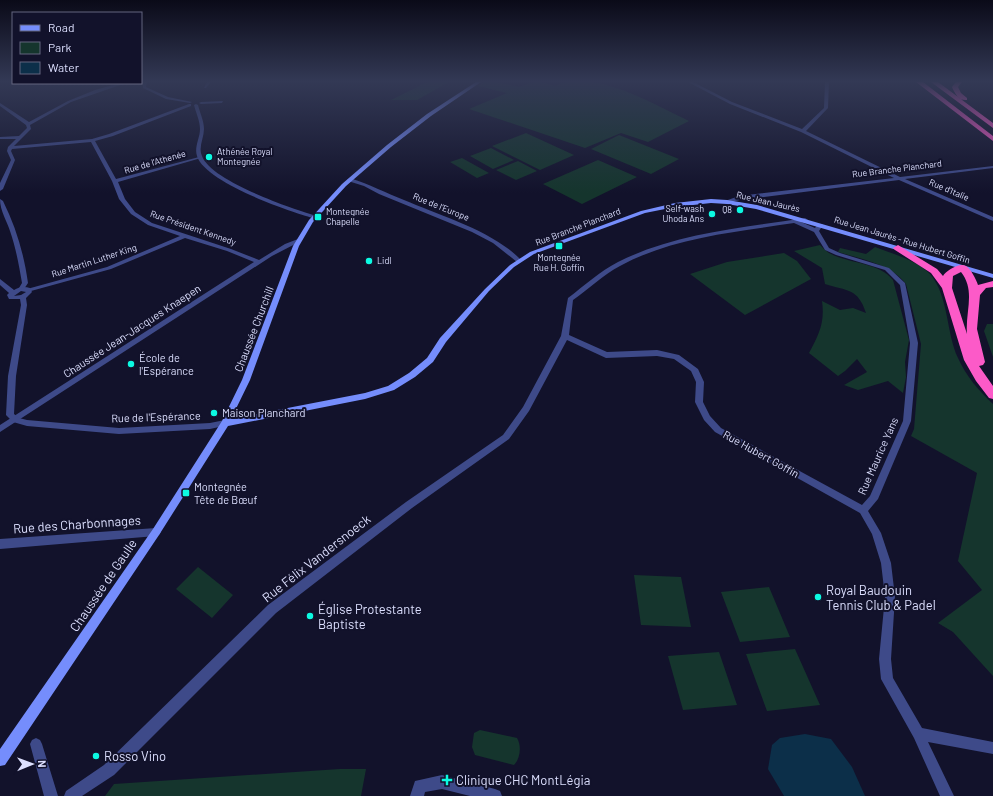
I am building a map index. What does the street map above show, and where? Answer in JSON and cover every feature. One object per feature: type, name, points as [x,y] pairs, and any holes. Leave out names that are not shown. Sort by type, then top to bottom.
[{"type":"highway","points":[[967,119],[993,139]]},
{"type":"highway","points":[[984,119],[993,126]]},
{"type":"highway","points":[[898,248],[934,271],[947,288]]},
{"type":"highway","points":[[993,384],[979,364],[975,351],[972,328],[976,293],[972,278],[963,268],[950,273],[946,277],[947,288],[970,360],[980,378],[993,395]]},
{"type":"highway","points":[[976,293],[983,286],[993,284]]},
{"type":"main road","name":"Chaussée Churchill","points":[[225,423],[246,380],[298,241],[315,217],[350,180],[424,119]]},
{"type":"main road","name":"Rue Jean Jaurès","points":[[727,202],[757,207],[805,220]]},
{"type":"main road","name":"Rue Branche Planchard","points":[[225,423],[365,396],[391,388],[412,375],[430,360],[443,340],[487,290],[519,261],[532,253],[643,212],[677,205],[727,202]]},
{"type":"main road","name":"Rue Jean Jaurès - Rue Hubert Goffin","points":[[805,220],[818,228],[898,248],[993,276]]},
{"type":"main road","name":"Chaussée de Gaulle","points":[[0,760],[156,532],[225,423]]},
{"type":"street","points":[[0,189],[13,160],[9,151],[10,148],[30,128],[28,124],[21,119]]},
{"type":"street","points":[[28,124],[37,122],[41,119]]},
{"type":"street","points":[[10,148],[92,140],[111,135],[151,119]]},
{"type":"street","points":[[201,119],[202,129],[198,150],[199,158],[209,169],[255,196],[299,214],[315,217]]},
{"type":"street","name":"Rue d'Italie","points":[[773,119],[803,131],[898,178],[993,218]]},
{"type":"street","points":[[803,131],[815,119]]},
{"type":"street","points":[[0,138],[20,137]]},
{"type":"street","name":"Rue Président Kennedy","points":[[92,140],[115,181],[122,199],[133,213],[150,224],[229,250],[259,262]]},
{"type":"street","name":"Rue de l'Athenée","points":[[115,181],[199,158]]},
{"type":"street","name":"Rue Branche Planchard","points":[[727,202],[739,198],[993,166]]},
{"type":"street","name":"Rue de l'Europe","points":[[350,180],[366,184],[381,193],[474,230],[495,242],[519,261]]},
{"type":"street","points":[[0,201],[10,220],[28,294],[23,297],[11,298],[10,294],[12,292],[4,287],[0,281]]},
{"type":"street","points":[[565,336],[570,299],[618,264],[654,249],[693,238],[805,220]]},
{"type":"street","points":[[793,222],[818,228]]},
{"type":"street","name":"Rue Maurice Yans","points":[[818,228],[827,249],[887,270],[903,284],[914,343],[907,421],[873,499],[863,510]]},
{"type":"street","name":"Rue Martin Luther King","points":[[12,292],[109,268],[137,258],[184,236]]},
{"type":"street","name":"Chaussée Jean-Jacques Knaepen","points":[[0,429],[259,262],[286,245],[298,241]]},
{"type":"street","name":"Chaussée Jean-Jacques Knaepen","points":[[276,252],[294,250]]},
{"type":"street","points":[[16,420],[10,415],[10,405],[12,376],[24,305],[23,297]]},
{"type":"street","name":"Rue Hubert Goffin","points":[[565,336],[606,355],[657,353],[676,357],[694,369],[700,382],[699,402],[707,418],[718,430],[863,510]]},
{"type":"street","name":"Rue Félix Vandersnoeck","points":[[71,796],[110,770],[272,609],[409,505],[506,437],[514,429],[526,409],[565,336]]},
{"type":"street","name":"Rue de l'Espérance","points":[[16,420],[35,424],[119,431],[210,426],[225,423]]},
{"type":"street","points":[[863,510],[876,533],[886,564],[890,597],[885,659],[887,678],[918,734],[947,796]]},
{"type":"street","name":"Rue des Charbonnages","points":[[0,544],[156,532]]},
{"type":"street","points":[[918,734],[993,748]]},
{"type":"street","points":[[36,744],[51,796]]},
{"type":"street","points":[[417,796],[420,786],[442,782],[495,796]]},
{"type":"green space","points":[[499,119],[685,119],[689,121],[648,142],[621,133],[585,148]]},
{"type":"green space","points":[[526,133],[574,155],[540,170],[492,146]]},
{"type":"green space","points":[[619,135],[679,159],[651,174],[591,149]]},
{"type":"green space","points":[[491,148],[514,160],[493,169],[470,156]]},
{"type":"green space","points":[[462,158],[489,173],[477,178],[450,162]]},
{"type":"green space","points":[[598,160],[637,177],[582,204],[543,184]]},
{"type":"green space","points":[[518,161],[537,171],[516,180],[496,170]]},
{"type":"green space","points":[[820,245],[829,253],[837,257],[872,266],[887,274],[893,280],[909,340],[905,362],[906,377],[903,393],[888,381],[858,390],[844,385],[867,372],[857,359],[838,376],[809,353],[816,340],[822,322],[822,301],[840,310],[853,308],[866,313],[863,305],[855,295],[846,290],[825,284],[822,268],[794,251]]},
{"type":"green space","points":[[875,247],[912,261],[930,274],[941,293],[951,337],[958,358],[973,383],[993,404],[993,676],[953,632],[938,623],[982,590],[958,561],[977,473],[911,436],[914,429],[921,344],[906,284],[900,277],[884,267],[838,252],[840,248],[866,254]]},
{"type":"green space","points":[[784,253],[797,261],[811,279],[745,315],[690,274],[727,262]]},
{"type":"green space","points":[[987,324],[993,324],[993,357],[984,331]]},
{"type":"green space","points":[[198,567],[233,595],[212,618],[176,589]]},
{"type":"green space","points":[[634,575],[681,577],[691,627],[641,625]]},
{"type":"green space","points":[[769,587],[790,637],[740,642],[721,592]]},
{"type":"green space","points":[[795,649],[820,705],[767,711],[746,654]]},
{"type":"green space","points":[[719,652],[737,705],[683,710],[668,656]]},
{"type":"green space","points":[[480,730],[517,738],[519,741],[520,752],[514,765],[475,755],[472,747],[474,733]]},
{"type":"green space","points":[[340,769],[366,769],[361,796],[105,796],[114,784]]},
{"type":"water","points":[[805,734],[831,739],[852,767],[865,796],[784,796],[768,769],[772,745],[780,738]]},
{"type":"place","name":"Athénée Royal Montegnée","points":[[209,157]]},
{"type":"place","name":"Q8","points":[[740,210]]},
{"type":"place","name":"Self-wash Uhoda Ans","points":[[712,214]]},
{"type":"place","name":"Montegnée Chapelle","points":[[318,217]]},
{"type":"place","name":"Montegnée Rue H. Goffin","points":[[559,246]]},
{"type":"place","name":"Lidl","points":[[369,261]]},
{"type":"place","name":"École de l'Espérance","points":[[131,364]]},
{"type":"place","name":"Maison Planchard","points":[[214,413]]},
{"type":"place","name":"Montegnée Tête de Bœuf","points":[[186,493]]},
{"type":"place","name":"Royal Baudouin Tennis Club & Padel","points":[[818,597]]},
{"type":"place","name":"Église Protestante Baptiste","points":[[310,616]]},
{"type":"place","name":"Rosso Vino","points":[[96,756]]},
{"type":"place","name":"Clinique CHC MontLégia","points":[[447,780]]}]
